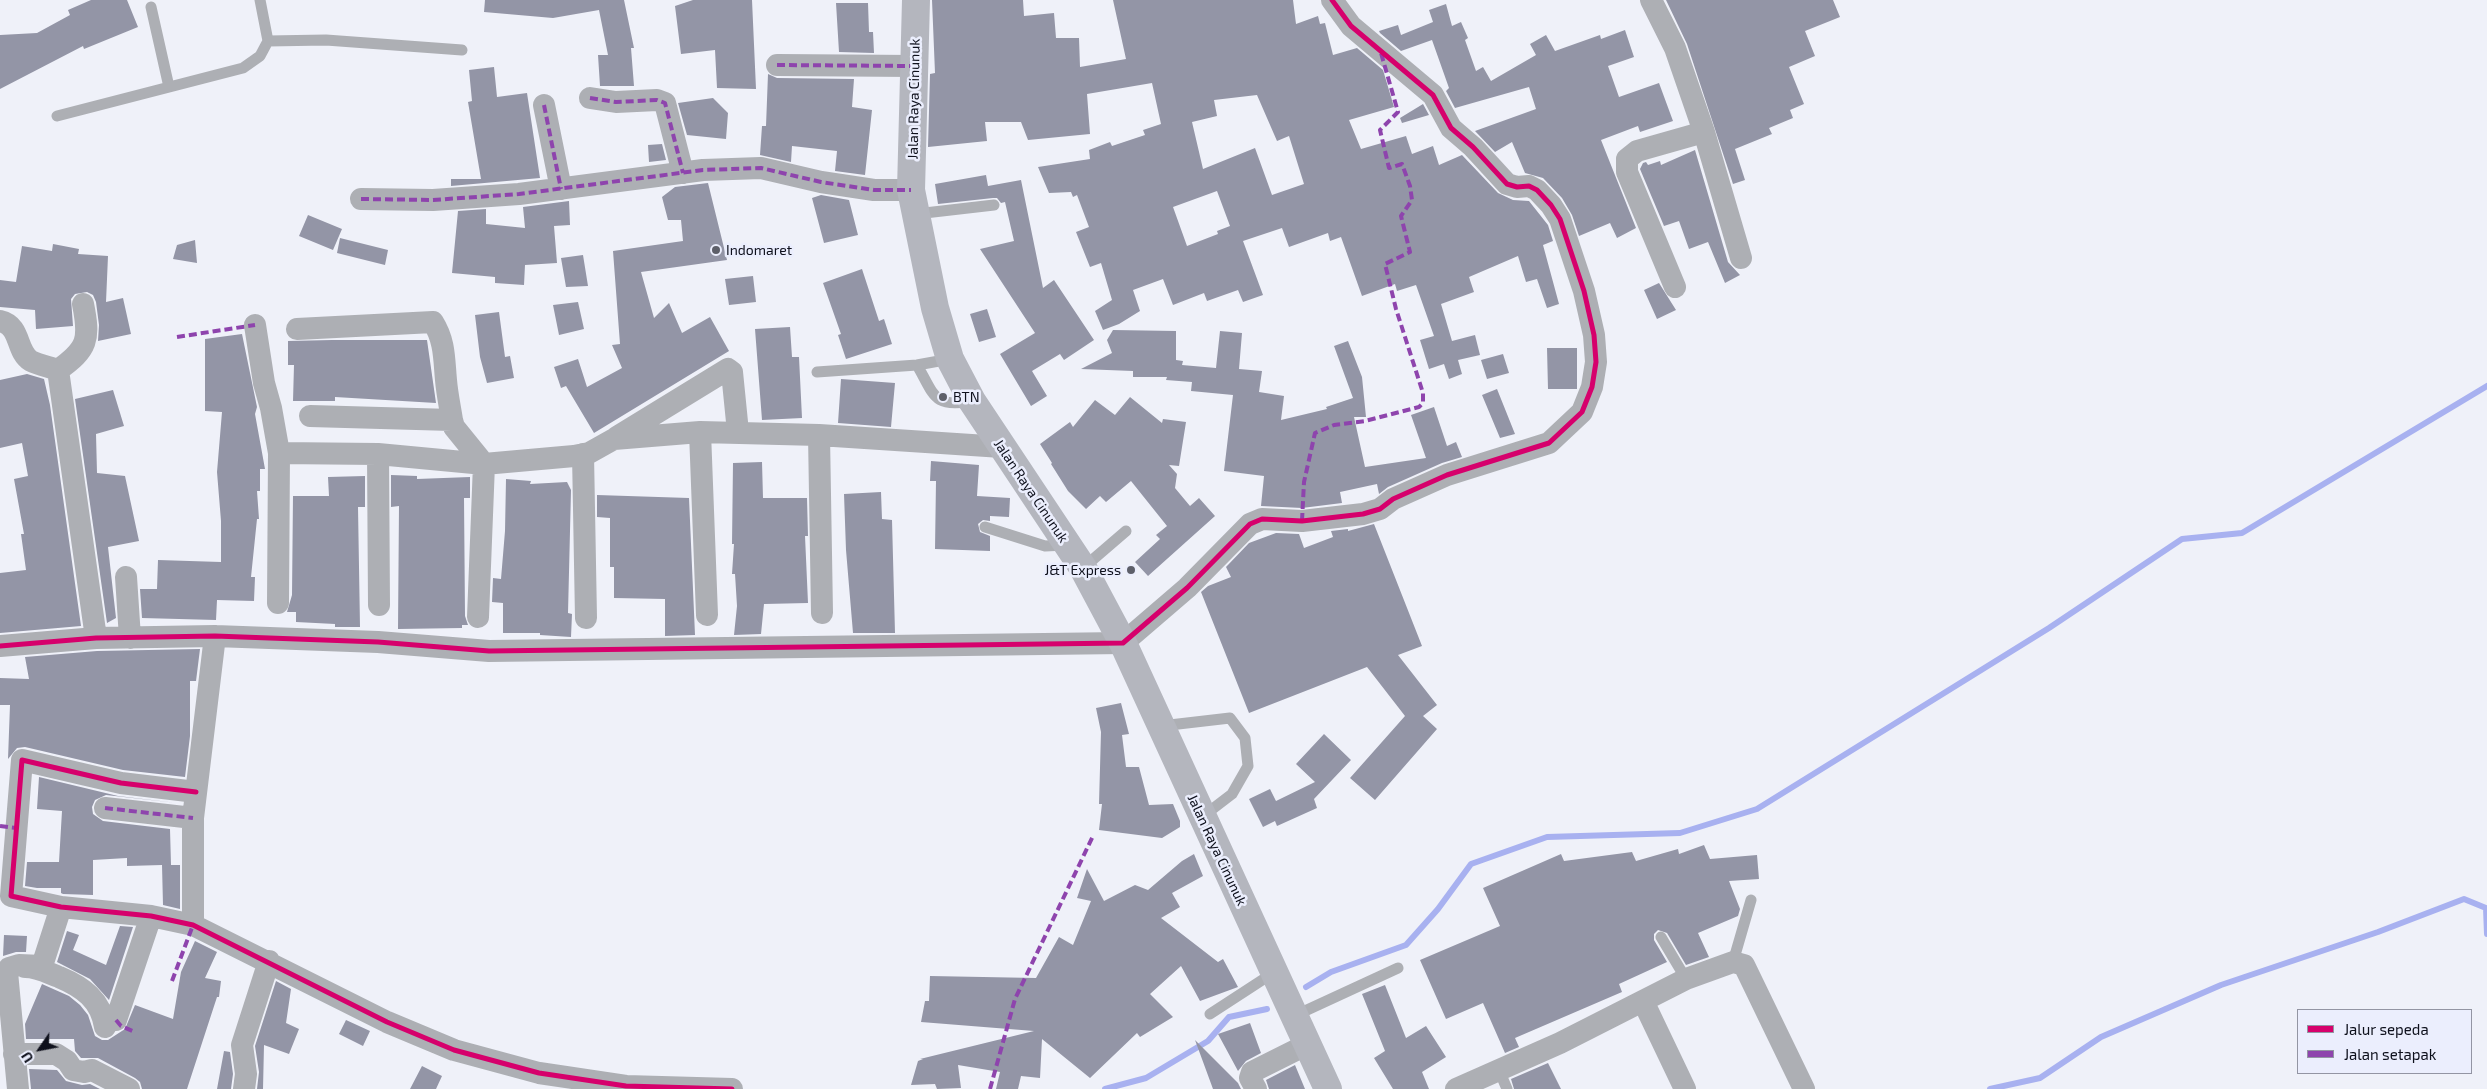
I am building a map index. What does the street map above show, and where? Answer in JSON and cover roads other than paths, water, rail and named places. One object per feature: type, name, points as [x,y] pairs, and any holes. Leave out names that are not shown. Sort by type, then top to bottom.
[{"type":"highway","name":"Jalan Raya Cinunuk","points":[[916,0],[914,202],[935,308],[950,359],[972,401],[1083,568],[1123,643],[1306,1045],[1328,1089]]},
{"type":"street","points":[[0,646],[96,638],[215,636],[378,642],[489,651],[1123,643],[1187,588],[1250,524],[1262,519],[1302,521],[1362,514],[1380,509],[1393,499],[1447,474],[1549,443],[1582,412],[1592,387],[1596,362],[1594,336],[1584,291],[1560,219],[1551,205],[1537,190],[1529,186],[1517,188],[1507,184],[1473,147],[1451,128],[1433,95],[1351,26],[1332,0]]},
{"type":"street","points":[[1652,0],[1675,48],[1704,132],[1741,258]]},
{"type":"street","points":[[778,65],[914,66]]},
{"type":"street","points":[[590,98],[616,102],[657,100],[665,103],[683,173]]},
{"type":"street","points":[[544,105],[560,190]]},
{"type":"street","points":[[1675,287],[1628,172],[1627,159],[1637,151],[1704,132]]},
{"type":"street","points":[[361,199],[433,200],[560,190],[599,182],[683,173],[761,168],[821,182],[874,190],[914,202]]},
{"type":"street","points":[[58,370],[80,353],[87,338],[83,304]]},
{"type":"street","points":[[0,322],[6,323],[13,328],[25,354],[30,360],[58,370]]},
{"type":"street","points":[[297,329],[433,322],[444,346],[446,382],[454,427],[484,464],[478,618]]},
{"type":"street","points":[[255,325],[264,384],[271,408],[279,453],[278,603]]},
{"type":"street","points":[[279,453],[378,454],[484,464],[583,454],[614,439],[728,369],[732,372],[738,432]]},
{"type":"street","points":[[58,370],[96,638]]},
{"type":"street","points":[[310,416],[452,420]]},
{"type":"street","points":[[614,439],[700,432],[738,432],[819,435],[1002,447]]},
{"type":"street","points":[[700,432],[707,616]]},
{"type":"street","points":[[819,435],[822,613]]},
{"type":"street","points":[[378,454],[379,605]]},
{"type":"street","points":[[583,454],[586,618]]},
{"type":"street","points":[[126,577],[130,638]]},
{"type":"street","points":[[193,925],[193,818],[215,636]]},
{"type":"street","points":[[196,792],[121,783],[22,760],[8,827],[11,896],[61,907],[151,916],[193,925],[269,961],[388,1022],[454,1050],[539,1073],[625,1088],[732,1089]]},
{"type":"street","points":[[105,808],[193,818]]},
{"type":"street","points":[[7,971],[19,965],[42,966],[61,907]]},
{"type":"street","points":[[7,971],[16,967],[42,970],[82,988],[89,993],[110,1023],[151,916]]},
{"type":"street","points":[[244,1089],[246,1074],[242,1045],[269,961]]},
{"type":"street","points":[[1456,1089],[1503,1079],[1643,1001],[1686,980],[1733,962],[1744,965],[1804,1089]]},
{"type":"street","points":[[7,971],[18,1089]]},
{"type":"street","points":[[1643,1001],[1685,1089]]},
{"type":"street","points":[[1256,1089],[1250,1078],[1252,1072],[1306,1045]]},
{"type":"street","points":[[14,1054],[56,1054],[67,1061],[73,1070],[84,1072],[92,1070],[129,1089]]},
{"type":"lane","points":[[58,116],[243,68],[260,56],[268,41],[260,0]]},
{"type":"lane","points":[[150,6],[169,87]]},
{"type":"lane","points":[[268,41],[326,40],[462,50]]},
{"type":"lane","points":[[914,202],[994,205]]},
{"type":"lane","points":[[818,372],[917,365],[950,359]]},
{"type":"lane","points":[[917,365],[936,398],[950,405],[972,401]]},
{"type":"lane","points":[[986,527],[1045,546],[1068,544]]},
{"type":"lane","points":[[1083,568],[1126,531]]},
{"type":"lane","points":[[1161,726],[1230,718],[1245,738],[1248,766],[1232,794],[1202,817]]},
{"type":"lane","points":[[1733,962],[1751,900]]},
{"type":"lane","points":[[1661,937],[1686,980]]},
{"type":"lane","points":[[1294,1016],[1398,968]]},
{"type":"lane","points":[[1210,1014],[1273,973]]},
{"type":"waterway","points":[[1306,987],[1331,972],[1406,945],[1438,909],[1471,864],[1547,837],[1680,833],[1757,809],[2049,628],[2182,539],[2242,533],[2487,386]]},
{"type":"waterway","points":[[1990,1089],[2040,1078],[2101,1037],[2221,985],[2378,932],[2464,899],[2486,908],[2487,934]]},
{"type":"waterway","points":[[1105,1089],[1146,1078],[1208,1041],[1229,1017],[1267,1009]]},
{"type":"place","name":"Indomaret","points":[[716,250]]},
{"type":"place","name":"BTN","points":[[943,397]]},
{"type":"place","name":"J&T Express","points":[[1131,570]]}]
